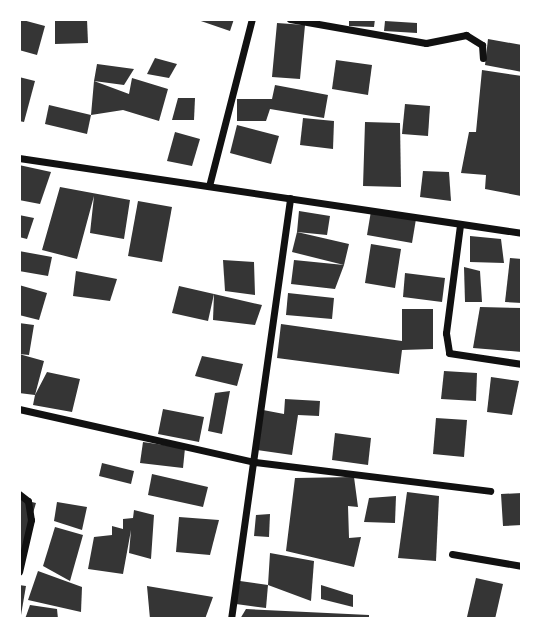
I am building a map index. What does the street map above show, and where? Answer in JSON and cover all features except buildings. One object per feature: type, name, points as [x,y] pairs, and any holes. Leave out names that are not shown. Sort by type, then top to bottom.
[{"type":"street","points":[[209,186],[252,19]]},
{"type":"street","points":[[290,19],[426,43],[467,35],[482,45],[483,58]]},
{"type":"street","points":[[19,158],[522,233]]},
{"type":"street","points":[[231,619],[290,198]]},
{"type":"street","points":[[460,225],[446,333],[449,353],[522,364]]},
{"type":"street","points":[[19,409],[255,462],[490,491]]},
{"type":"street","points":[[19,494],[28,501],[31,520],[19,572]]},
{"type":"street","points":[[452,554],[522,566]]}]
